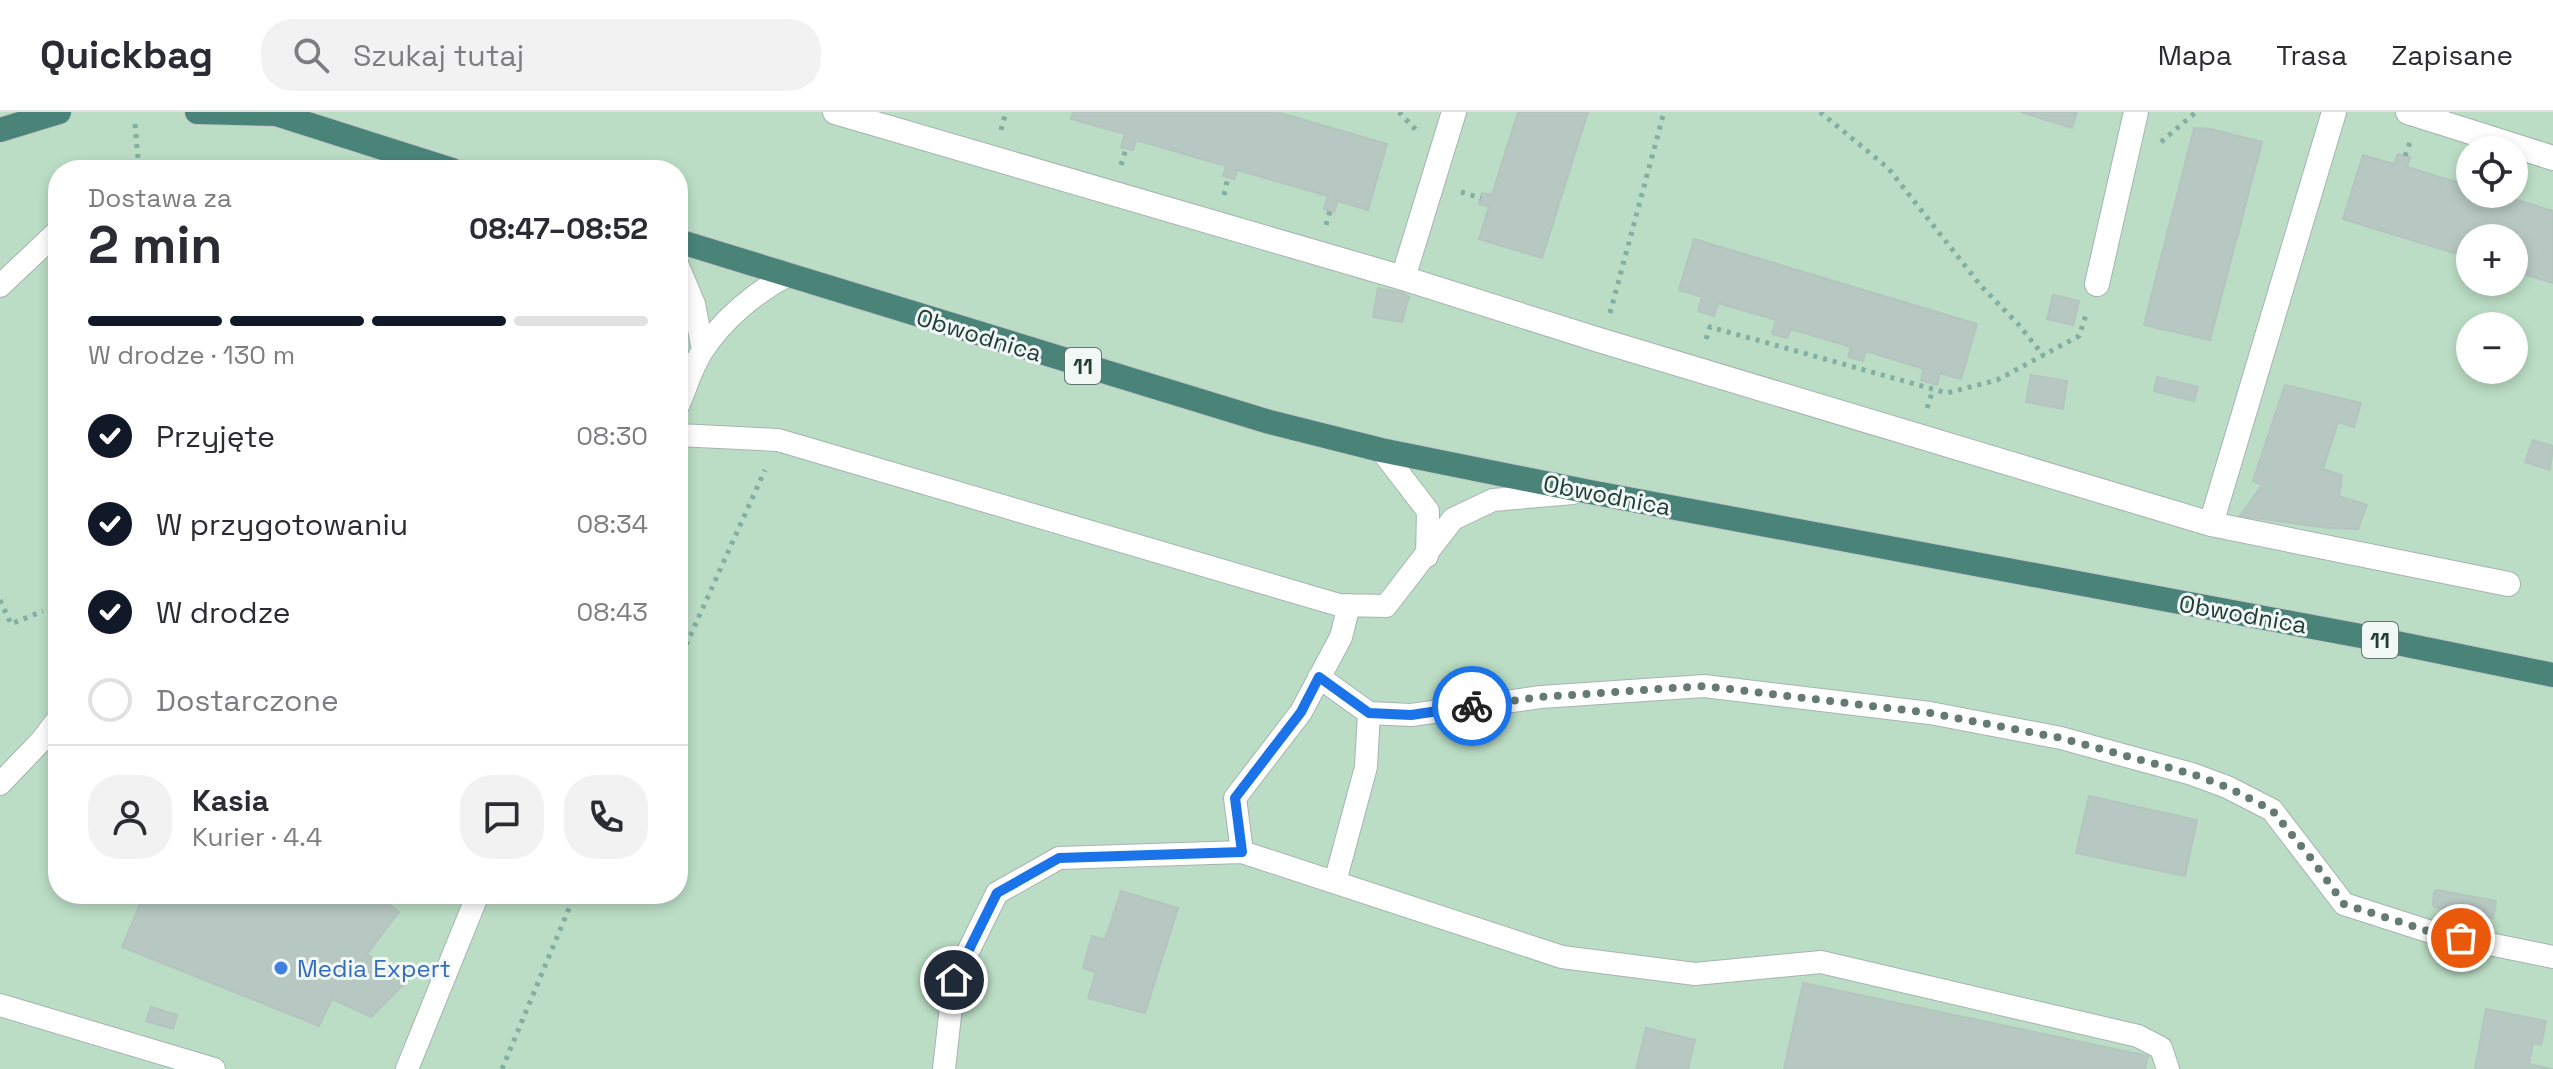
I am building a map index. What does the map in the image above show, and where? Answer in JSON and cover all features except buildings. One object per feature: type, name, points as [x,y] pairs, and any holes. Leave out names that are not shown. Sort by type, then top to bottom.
[{"type":"highway","points":[[2,129],[59,112]]},
{"type":"highway","points":[[197,112],[272,113],[420,160]]},
{"type":"highway","name":"Obwodnica","points":[[688,244],[1266,421],[1381,450],[2553,675]]},
{"type":"street","points":[[835,112],[1403,278],[2211,524],[2508,584]]},
{"type":"street","points":[[1403,278],[1454,112]]},
{"type":"street","points":[[2097,284],[2136,112]]},
{"type":"street","points":[[2211,524],[2334,112]]},
{"type":"street","points":[[2408,112],[2553,158]]},
{"type":"lane","points":[[0,286],[48,240]]},
{"type":"lane","points":[[688,384],[703,350],[736,313],[764,288],[786,276]]},
{"type":"lane","points":[[688,290],[703,350]]},
{"type":"lane","points":[[688,436],[778,440],[1339,605],[1386,606],[1453,519],[1493,500],[1590,492]]},
{"type":"lane","points":[[1381,450],[1428,511],[1427,556]]},
{"type":"lane","points":[[1242,852],[1235,798],[1301,712],[1341,637],[1349,605]]},
{"type":"lane","points":[[1319,677],[1369,713],[1411,715],[1541,697],[1704,686],[1930,713],[2061,738],[2192,774],[2227,787],[2272,810],[2344,904],[2431,932],[2553,957]]},
{"type":"lane","points":[[1335,882],[1366,767],[1369,713]]},
{"type":"lane","points":[[0,784],[48,730]]},
{"type":"lane","points":[[944,1069],[954,980],[997,893],[1059,858],[1242,852],[1562,957],[1695,974],[1821,962],[2138,1036],[2161,1048],[2168,1069]]},
{"type":"lane","points":[[407,1069],[474,904]]},
{"type":"lane","points":[[0,1005],[214,1069]]},
{"type":"path","points":[[1602,341],[1664,112]]},
{"type":"path","points":[[1820,112],[1888,168],[1981,286],[2044,356]]},
{"type":"path","points":[[2153,148],[2196,112]]},
{"type":"path","points":[[135,124],[138,160]]},
{"type":"path","points":[[1456,190],[1481,198]]},
{"type":"path","points":[[1710,327],[1776,342],[1947,393],[1997,380],[2079,336],[2097,284]]},
{"type":"path","points":[[688,641],[778,440]]},
{"type":"path","points":[[0,600],[11,624],[43,611]]},
{"type":"path","points":[[502,1069],[571,904]]},
{"type":"green space","points":[[0,112],[2553,112],[2553,1069],[0,1069]]},
{"type":"way so far","points":[[1472,706],[1541,697],[1704,686],[1930,713],[2061,738],[2192,774],[2227,787],[2272,810],[2344,904],[2431,932],[2461,938]]},
{"type":"place","name":"Media Expert","points":[[281,968]]},
{"type":"route","points":[[954,980],[997,893],[1059,858],[1242,852],[1235,798],[1301,712],[1319,677],[1369,713],[1411,715],[1472,706]]}]
